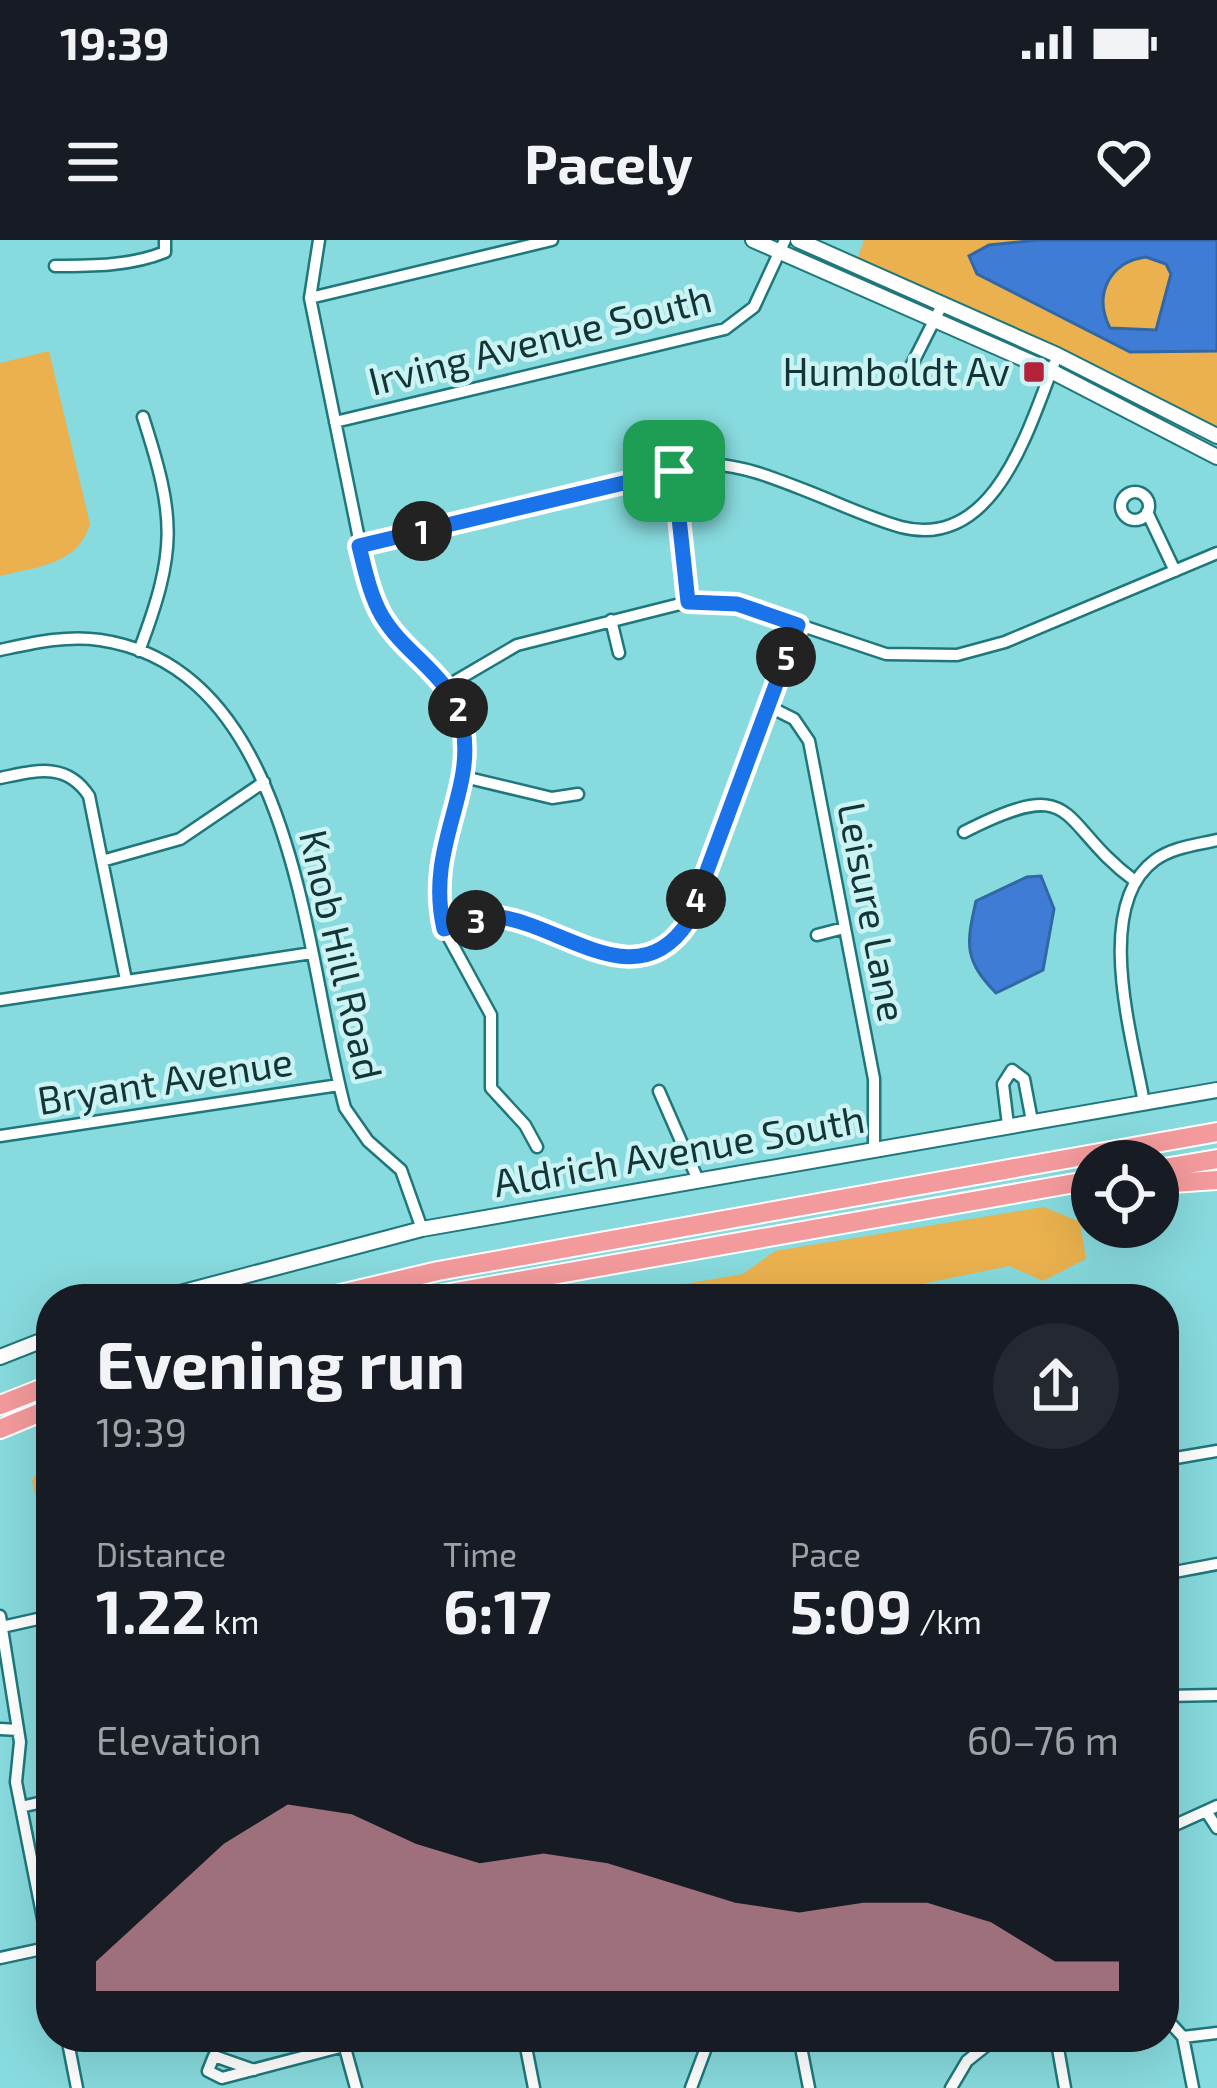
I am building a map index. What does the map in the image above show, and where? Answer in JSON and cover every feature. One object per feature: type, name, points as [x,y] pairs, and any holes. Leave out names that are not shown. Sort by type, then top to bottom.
[{"type":"highway","points":[[1070,1158],[1217,1120]]},
{"type":"highway","points":[[383,1284],[1217,1132]]},
{"type":"highway","points":[[1179,1165],[1217,1159]]},
{"type":"highway","points":[[1179,1183],[1217,1180]]},
{"type":"highway","points":[[501,1284],[1071,1183]]},
{"type":"highway","points":[[1043,1188],[1071,1190]]},
{"type":"highway","points":[[0,1405],[36,1390]]},
{"type":"highway","points":[[0,1430],[36,1414]]},
{"type":"street","points":[[55,266],[103,266],[156,256],[166,252],[165,240]]},
{"type":"street","points":[[320,240],[310,298],[359,546],[383,617],[446,686],[464,729],[460,776],[437,871],[444,929],[490,1015],[491,1088],[526,1125],[537,1147]]},
{"type":"street","points":[[310,298],[552,240]]},
{"type":"street","points":[[753,240],[782,246],[1051,371],[1217,457]]},
{"type":"street","points":[[798,240],[1057,355],[1217,436]]},
{"type":"street","name":"Irving Avenue South","points":[[334,422],[725,329],[754,307],[782,246]]},
{"type":"street","points":[[904,380],[942,305]]},
{"type":"street","points":[[359,546],[710,464],[742,466],[902,527],[949,527],[975,515],[996,493],[1057,355]]},
{"type":"street","points":[[139,651],[164,583],[171,532],[165,487],[143,417]]},
{"type":"street","points":[[674,471],[688,602]]},
{"type":"street","points":[[1147,512],[1174,571]]},
{"type":"street","points":[[446,686],[517,645],[688,602],[737,604],[886,654],[957,655],[1005,642],[1217,553]]},
{"type":"street","points":[[611,620],[619,653]]},
{"type":"street","points":[[444,929],[498,917],[616,958],[660,952],[688,922],[798,625]]},
{"type":"street","name":"Knob Hill Road","points":[[0,650],[61,638],[101,640],[139,651],[175,669],[204,694],[264,782],[291,850],[339,1084],[354,1125],[407,1181],[422,1228]]},
{"type":"street","name":"Leisure Lane","points":[[768,706],[794,719],[809,741],[874,1078],[874,1150]]},
{"type":"street","points":[[0,778],[43,769],[68,773],[81,783],[89,796],[126,980]]},
{"type":"street","points":[[460,776],[552,797],[578,794]]},
{"type":"street","points":[[102,861],[180,839],[264,782]]},
{"type":"street","points":[[964,832],[997,815],[1057,805],[1075,815],[1106,860],[1135,881]]},
{"type":"street","points":[[1144,1103],[1122,949],[1124,904],[1135,881],[1169,851],[1217,840]]},
{"type":"street","points":[[817,935],[844,928]]},
{"type":"street","points":[[1,996],[312,953]]},
{"type":"street","points":[[1008,1125],[1003,1084],[1012,1070],[1024,1079],[1032,1121]]},
{"type":"street","name":"Bryant Avenue","points":[[0,1136],[339,1084]]},
{"type":"street","name":"Aldrich Avenue South","points":[[214,1284],[422,1228],[1217,1090]]},
{"type":"street","points":[[658,1091],[698,1180]]},
{"type":"street","points":[[0,1357],[36,1343]]},
{"type":"street","points":[[1179,1457],[1217,1451]]},
{"type":"street","points":[[1179,1571],[1217,1564]]},
{"type":"street","points":[[36,1618],[1,1621],[18,1730],[20,1807],[36,1884]]},
{"type":"street","points":[[1179,1696],[1217,1696]]},
{"type":"street","points":[[0,1729],[18,1730]]},
{"type":"street","points":[[20,1807],[36,1804]]},
{"type":"street","points":[[1179,1823],[1212,1809],[1217,1828]]},
{"type":"street","points":[[0,1958],[36,1954]]},
{"type":"street","points":[[1179,2033],[1193,2088]]},
{"type":"street","points":[[1183,2037],[1217,2033]]},
{"type":"street","points":[[70,2052],[77,2088]]},
{"type":"street","points":[[254,2070],[311,2052]]},
{"type":"street","points":[[346,2052],[356,2088]]},
{"type":"street","points":[[527,2052],[533,2088]]},
{"type":"street","points":[[691,2088],[704,2052]]},
{"type":"street","points":[[802,2052],[809,2088]]},
{"type":"street","points":[[951,2088],[978,2052]]},
{"type":"street","points":[[1059,2052],[1065,2088]]},
{"type":"shaded area","points":[[864,240],[1217,240],[1217,433],[858,257]]},
{"type":"shaded area","points":[[49,351],[90,524],[66,556],[0,576],[0,363]]},
{"type":"shaded area","points":[[1044,1207],[1071,1218],[1071,1248],[1084,1248],[1086,1259],[1043,1281],[1009,1266],[922,1284],[684,1284],[743,1274],[775,1251]]},
{"type":"water","points":[[1038,240],[1217,240],[1217,351],[1130,352],[977,274],[969,256],[989,245]],"holes":[[[1146,257],[1166,264],[1171,274],[1156,330],[1110,328],[1103,304],[1114,273]]]},
{"type":"water","points":[[1041,876],[1054,909],[1043,970],[996,993],[978,971],[970,951],[976,901],[1027,877]]},
{"type":"place","name":"Humboldt Av","points":[[1034,372]]},
{"type":"route","points":[[674,471],[688,602],[737,604],[798,625],[688,922],[660,952],[638,959],[616,958],[498,917],[444,929],[437,871],[465,752],[464,729],[446,686],[383,617],[369,588],[359,546],[674,471]]}]
